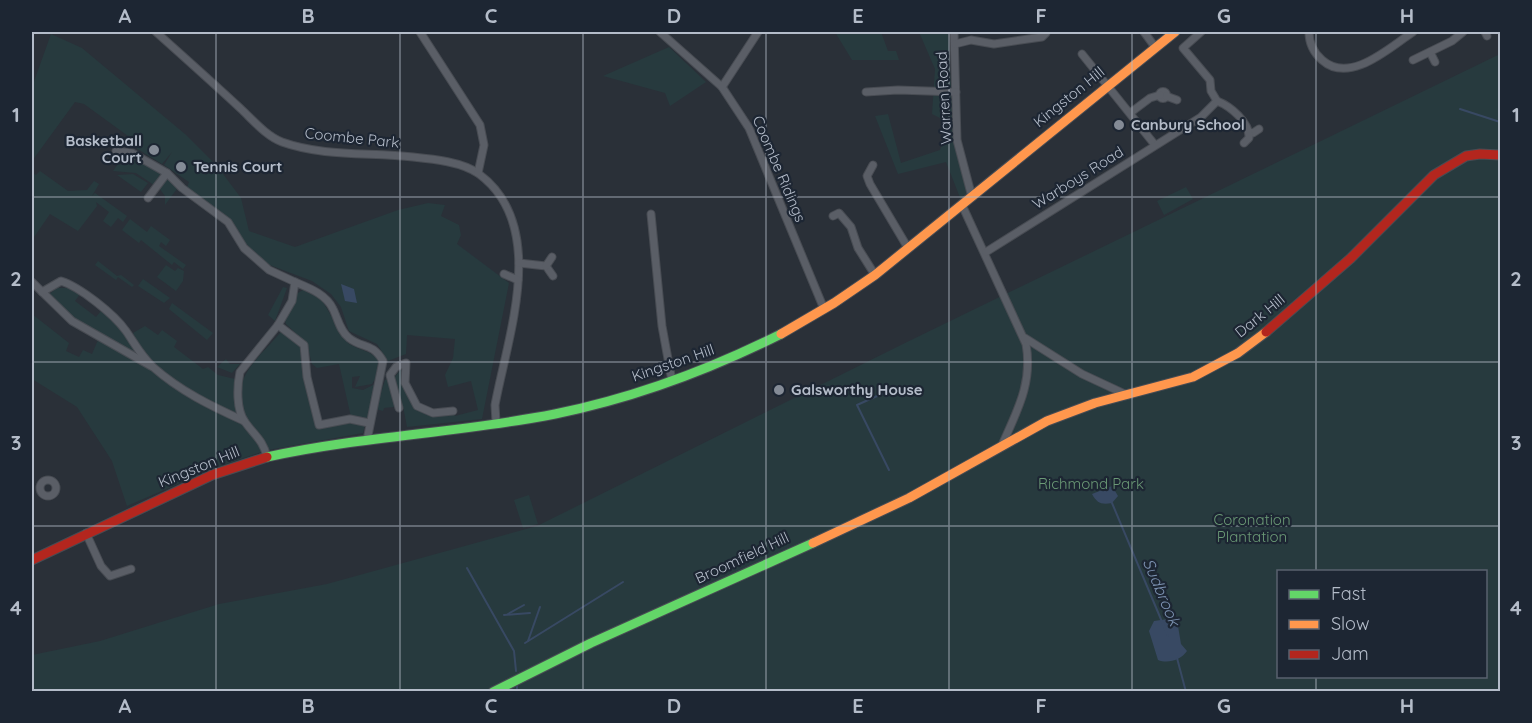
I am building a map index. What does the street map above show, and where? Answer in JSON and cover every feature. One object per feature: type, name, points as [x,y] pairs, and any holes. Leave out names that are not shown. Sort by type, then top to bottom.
[{"type":"main road","name":"Kingston Hill","points":[[32,560],[205,479],[267,457],[496,422],[602,401],[672,381],[732,357],[824,309],[875,274],[1175,32]]},
{"type":"main road","name":"Dark Hill","points":[[1001,448],[1048,421],[1127,395],[1179,382],[1210,370],[1236,354],[1308,296],[1430,179],[1460,159],[1485,153],[1500,155]]},
{"type":"main road","name":"Broomfield Hill","points":[[493,692],[587,643],[890,508],[1001,448]]},
{"type":"street","name":"Coombe Park","points":[[156,32],[272,137],[282,142],[320,150],[414,157],[460,165],[478,173]]},
{"type":"street","points":[[420,32],[480,125],[484,145],[478,173],[514,220],[519,244],[519,280],[495,405],[496,422]]},
{"type":"street","name":"Coombe Ridings","points":[[660,32],[722,87],[749,128],[824,309]]},
{"type":"street","points":[[722,87],[758,32]]},
{"type":"street","name":"Warren Road","points":[[954,32],[957,140],[972,196]]},
{"type":"street","points":[[1143,32],[1155,47]]},
{"type":"street","points":[[1201,32],[1183,48],[1210,80],[1215,103],[1230,106],[1249,132],[1249,138],[1244,143]]},
{"type":"street","points":[[1309,32],[1315,54],[1335,68],[1353,68],[1364,64],[1413,32]]},
{"type":"street","points":[[1413,60],[1463,32]]},
{"type":"street","points":[[954,44],[971,40],[994,44],[1042,37],[1046,33]]},
{"type":"street","points":[[1430,52],[1435,62]]},
{"type":"street","points":[[1082,54],[1155,145]]},
{"type":"street","points":[[1163,94],[1164,82]]},
{"type":"street","points":[[866,92],[898,90],[956,92]]},
{"type":"street","points":[[1130,113],[1150,98],[1163,94],[1177,100]]},
{"type":"street","name":"Warboys Road","points":[[986,252],[1201,117],[1215,103]]},
{"type":"street","points":[[1249,132],[1252,133],[1259,129]]},
{"type":"street","points":[[116,151],[132,153],[166,173],[182,188],[228,222],[244,248],[269,270],[325,297],[342,331],[349,339],[375,349],[383,361],[386,376],[399,408]]},
{"type":"street","points":[[873,165],[867,176],[870,184],[908,248]]},
{"type":"street","points":[[147,198],[166,173]]},
{"type":"street","points":[[962,205],[1025,338],[1029,359],[1026,385],[1001,448]]},
{"type":"street","points":[[833,216],[839,213],[845,217],[858,248],[875,274]]},
{"type":"street","points":[[651,214],[662,326],[672,381]]},
{"type":"street","points":[[546,266],[552,257]]},
{"type":"street","points":[[519,263],[546,266],[553,276]]},
{"type":"street","points":[[504,274],[519,280]]},
{"type":"street","points":[[42,292],[61,281],[73,285],[126,330],[136,350],[153,367]]},
{"type":"street","points":[[32,282],[72,321],[153,367],[199,401],[244,421],[264,442],[267,457]]},
{"type":"street","points":[[244,421],[240,410],[238,381],[240,372],[278,325],[292,301],[295,282]]},
{"type":"street","points":[[278,325],[304,345],[307,377],[319,425],[350,419],[369,423]]},
{"type":"street","points":[[1025,338],[1082,374],[1127,395]]},
{"type":"street","points":[[367,440],[369,423],[386,376],[396,367],[406,363],[405,383],[417,406],[433,413],[453,411]]},
{"type":"street","points":[[89,532],[101,566],[110,576],[130,569]]},
{"type":"green space","points":[[835,32],[881,32],[888,51],[896,51],[899,60],[852,60]]},
{"type":"green space","points":[[919,32],[948,32],[954,140],[967,194],[961,200],[946,162],[898,174],[875,116],[888,114],[901,163],[940,150],[944,135],[940,118],[932,114],[935,69]]},
{"type":"green space","points":[[51,34],[82,48],[185,134],[217,166],[241,198],[249,231],[295,247],[398,210],[428,203],[445,205],[441,216],[459,225],[461,235],[457,244],[509,283],[482,419],[407,427],[403,406],[384,408],[383,411],[376,409],[385,380],[394,378],[402,368],[409,399],[418,409],[454,413],[455,416],[478,410],[471,381],[448,387],[445,375],[453,358],[455,339],[407,335],[406,354],[388,361],[377,344],[349,331],[341,307],[331,294],[312,281],[267,264],[245,243],[230,219],[187,188],[189,182],[164,165],[172,152],[162,164],[136,148],[139,144],[84,104],[75,102],[32,161],[32,87]]},
{"type":"green space","points":[[669,47],[706,82],[670,106],[665,93],[603,76]]},
{"type":"green space","name":"Richmond Park","points":[[1500,54],[1500,691],[32,691],[32,655],[100,641],[219,604],[327,584],[537,526],[905,343]]},
{"type":"green space","points":[[133,157],[161,173],[154,185],[136,173],[113,171],[118,164],[123,165]]},
{"type":"green space","points":[[40,171],[68,191],[87,190],[94,181],[99,184],[92,196],[95,193],[127,216],[123,222],[118,218],[111,227],[103,221],[109,212],[96,202],[97,206],[78,231],[50,214],[32,240],[32,172],[36,175]]},
{"type":"green space","points":[[133,174],[148,183],[141,192],[117,175]]},
{"type":"green space","points":[[168,178],[179,186],[165,205],[165,196],[159,188]]},
{"type":"green space","points":[[1186,187],[1193,199],[1164,215],[1157,201]]},
{"type":"green space","points":[[130,219],[147,232],[151,226],[170,240],[166,246],[161,242],[159,246],[186,265],[183,269],[174,262],[172,265],[141,240],[139,243],[122,230]]},
{"type":"green space","points":[[98,261],[117,276],[121,275],[134,285],[132,287],[118,277],[116,280],[95,265]]},
{"type":"green space","points":[[166,265],[175,271],[178,268],[184,271],[183,281],[176,291],[157,277]]},
{"type":"green space","points":[[143,279],[170,298],[164,303],[138,286]]},
{"type":"green space","points":[[283,287],[287,288],[275,321],[268,315]]},
{"type":"green space","points":[[57,288],[69,288],[80,294],[75,301],[96,317],[101,311],[123,331],[141,358],[76,321],[48,295]]},
{"type":"green space","points":[[303,290],[321,299],[348,343],[368,352],[378,360],[380,366],[378,374],[372,384],[355,387],[360,376],[352,377],[352,388],[363,390],[375,384],[368,420],[351,417],[339,364],[317,368],[312,364],[307,344],[286,324],[285,320],[296,294]]},
{"type":"green space","points":[[172,303],[213,333],[207,340],[169,309]]},
{"type":"green space","points":[[32,314],[69,343],[66,351],[79,357],[83,350],[92,354],[98,340],[151,370],[199,403],[241,422],[264,451],[212,469],[127,506],[112,461],[77,407],[32,379]]},
{"type":"green space","points":[[145,326],[158,335],[162,330],[177,341],[174,347],[203,369],[208,367],[218,375],[235,379],[239,416],[178,383],[150,360],[133,333]]},
{"type":"green space","points":[[281,332],[297,343],[303,352],[317,426],[348,421],[365,425],[363,433],[268,450],[264,440],[245,415],[240,391],[249,369]]},
{"type":"green space","points":[[226,359],[230,364],[240,364],[232,373],[217,367]]},
{"type":"green space","points":[[529,495],[538,524],[523,528],[514,500]]},
{"type":"water","points":[[341,284],[354,289],[357,303],[345,301]]},
{"type":"water","points":[[1112,486],[1118,496],[1112,503],[1100,503],[1092,494]]},
{"type":"water","points":[[1168,619],[1178,626],[1181,644],[1187,651],[1178,659],[1166,662],[1158,660],[1149,631],[1154,621]]},
{"type":"waterway","points":[[1460,109],[1500,122]]},
{"type":"waterway","points":[[886,392],[857,405],[889,470]]},
{"type":"waterway","name":"Sudbrook","points":[[1112,503],[1168,636]]},
{"type":"waterway","points":[[467,568],[514,651],[516,671]]},
{"type":"waterway","points":[[525,643],[623,582]]},
{"type":"waterway","points":[[508,614],[524,605]]},
{"type":"waterway","points":[[528,641],[540,607]]},
{"type":"waterway","points":[[504,615],[530,613]]},
{"type":"waterway","name":"Sudbrook","points":[[1177,658],[1186,692]]},
{"type":"waterway","points":[[517,684],[517,692]]},
{"type":"traffic: fast","points":[[267,457],[339,444],[483,426],[555,414],[614,400],[699,371],[781,334]]},
{"type":"traffic: fast","points":[[493,692],[591,643],[813,543]]},
{"type":"traffic: slow","points":[[781,334],[834,303],[875,275],[1175,32]]},
{"type":"traffic: slow","points":[[813,543],[909,498],[1047,421],[1095,403],[1193,377],[1238,353],[1266,332]]},
{"type":"traffic: jam","points":[[1266,332],[1351,258],[1434,175],[1466,156],[1500,155]]},
{"type":"traffic: jam","points":[[32,560],[212,475],[267,457]]},
{"type":"place","name":"Canbury School","points":[[1119,125]]},
{"type":"place","name":"Basketball Court","points":[[154,150]]},
{"type":"place","name":"Tennis Court","points":[[181,167]]},
{"type":"place","name":"Galsworthy House","points":[[779,390]]},
{"type":"park label","name":"Coronation Plantation","points":[[1252,528]]}]
